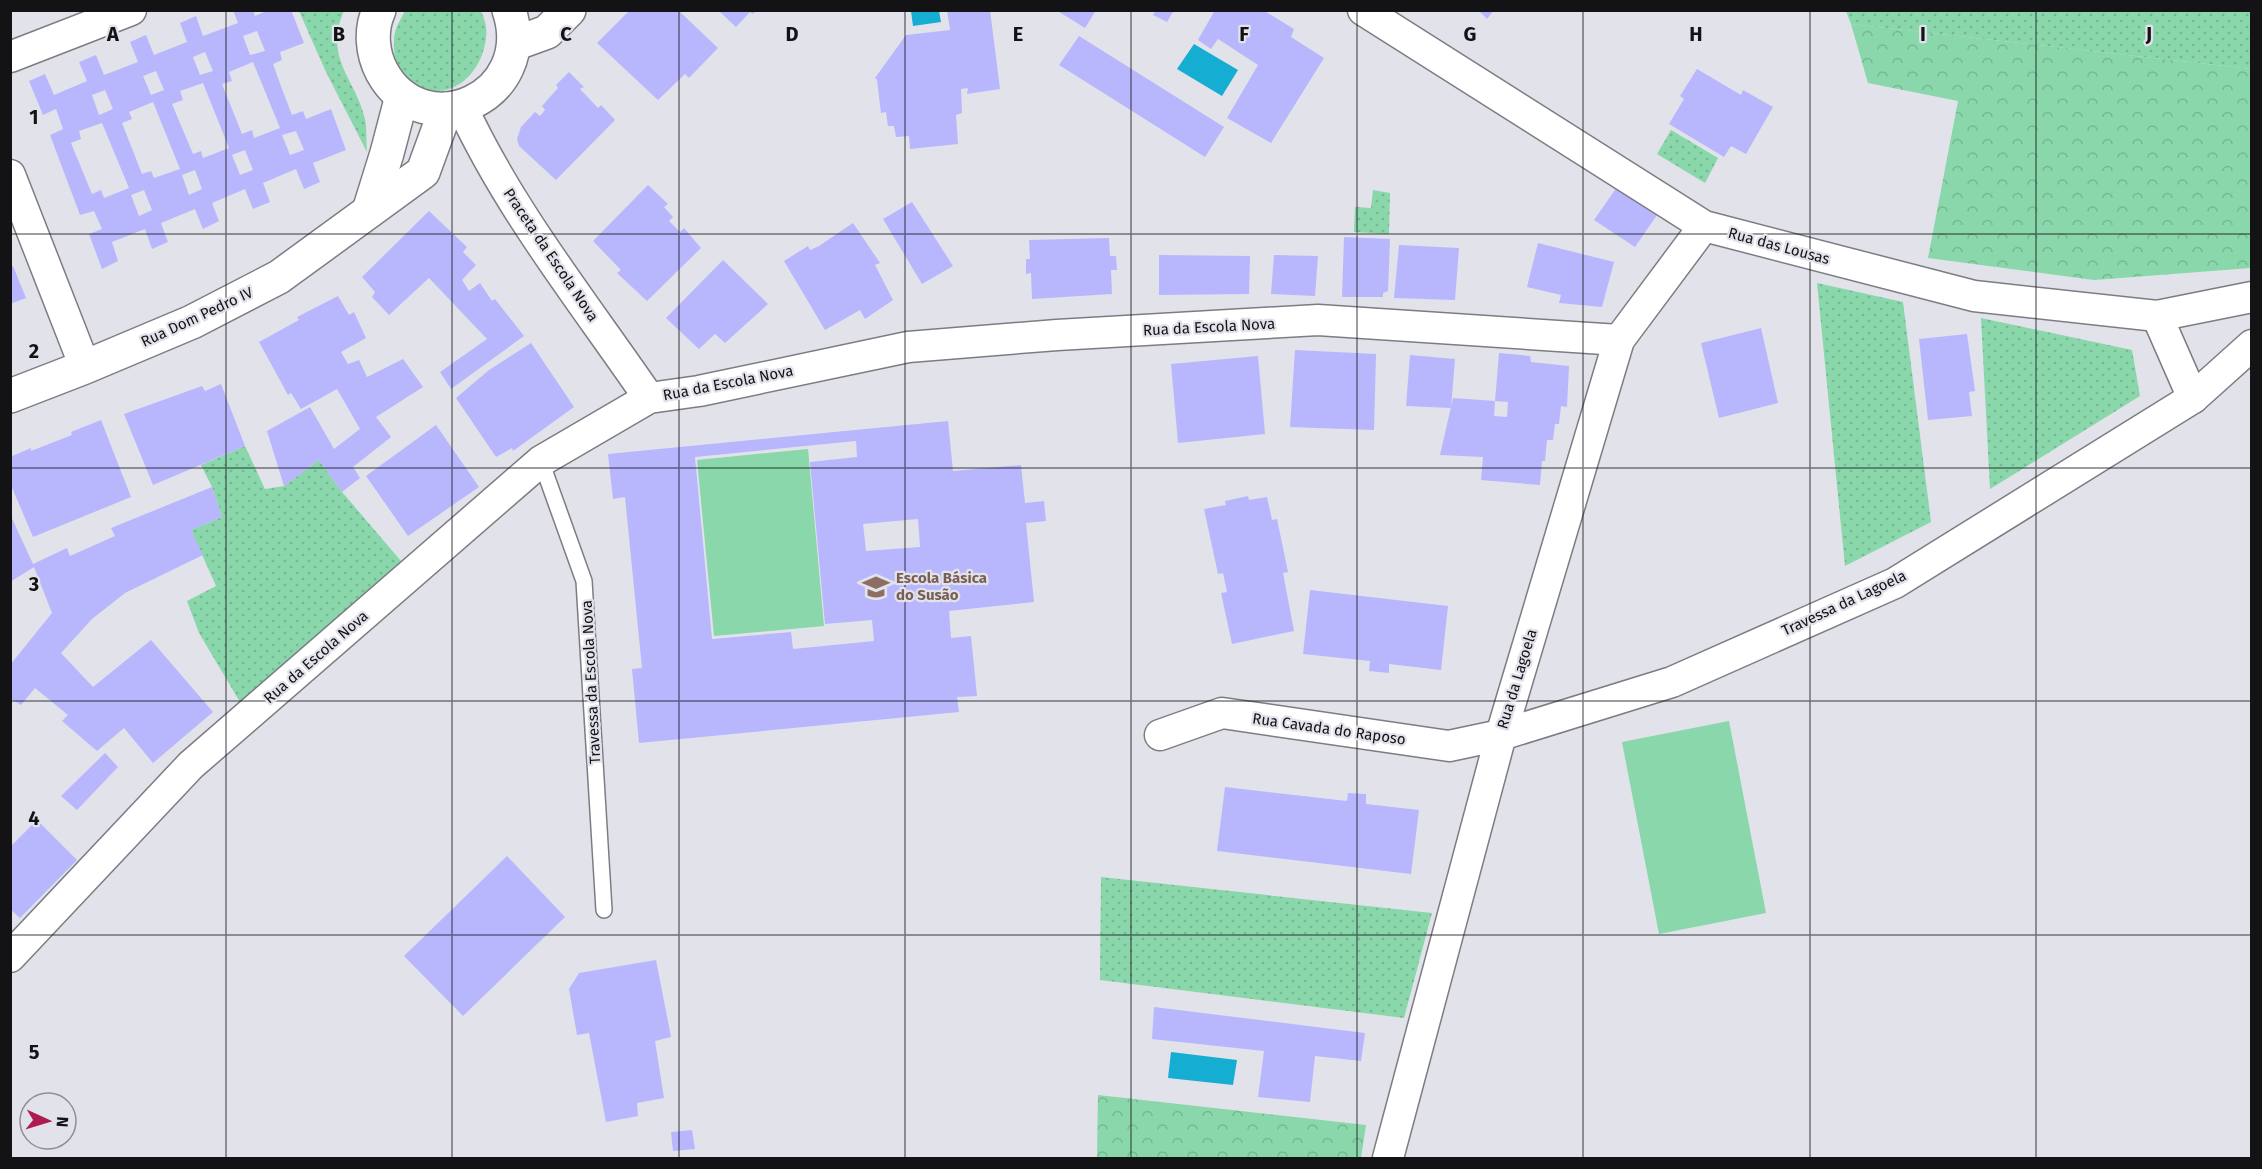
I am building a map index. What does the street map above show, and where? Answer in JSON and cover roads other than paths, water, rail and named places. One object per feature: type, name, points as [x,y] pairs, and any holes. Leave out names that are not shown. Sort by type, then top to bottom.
[{"type":"street","points":[[10,57],[131,10]]},
{"type":"street","points":[[379,10],[375,18],[373,40],[376,62],[394,88],[423,106],[454,108],[478,100],[496,86],[509,67],[514,44],[513,24],[509,10]]},
{"type":"street","points":[[514,44],[547,32],[568,10]]},
{"type":"street","name":"Rua das Lousas","points":[[1363,10],[1704,226],[1974,296],[2157,316],[2252,297]]},
{"type":"street","points":[[369,211],[387,153],[394,88]]},
{"type":"street","name":"Rua Dom Pedro IV","points":[[10,396],[192,322],[279,277],[423,172],[454,108]]},
{"type":"street","name":"Praceta da Escola Nova","points":[[454,108],[478,141],[509,195],[649,398]]},
{"type":"street","points":[[10,175],[85,367]]},
{"type":"street","name":"Rua da Lagoela","points":[[1388,1158],[1501,735],[1619,340],[1704,226]]},
{"type":"street","points":[[2157,316],[2193,398]]},
{"type":"street","name":"Rua da Escola Nova","points":[[10,957],[191,765],[541,461],[649,398],[699,391],[908,347],[1318,320],[1619,340]]},
{"type":"street","name":"Travessa da Lagoela","points":[[1501,735],[1672,682],[1894,583],[2193,398],[2252,345]]},
{"type":"street","name":"Rua Cavada do Raposo","points":[[1160,735],[1222,713],[1449,746],[1501,735]]},
{"type":"lane","name":"Travessa da Escola Nova","points":[[541,461],[584,582],[604,910]]},
{"type":"water","points":[[911,11],[939,11],[941,22],[913,26]]},
{"type":"water","points":[[1194,44],[1238,70],[1222,96],[1177,69]]},
{"type":"water","points":[[1171,1052],[1237,1060],[1233,1085],[1168,1078]]},
{"type":"place","name":"Escola Básica do Susão","points":[[876,587]]}]
